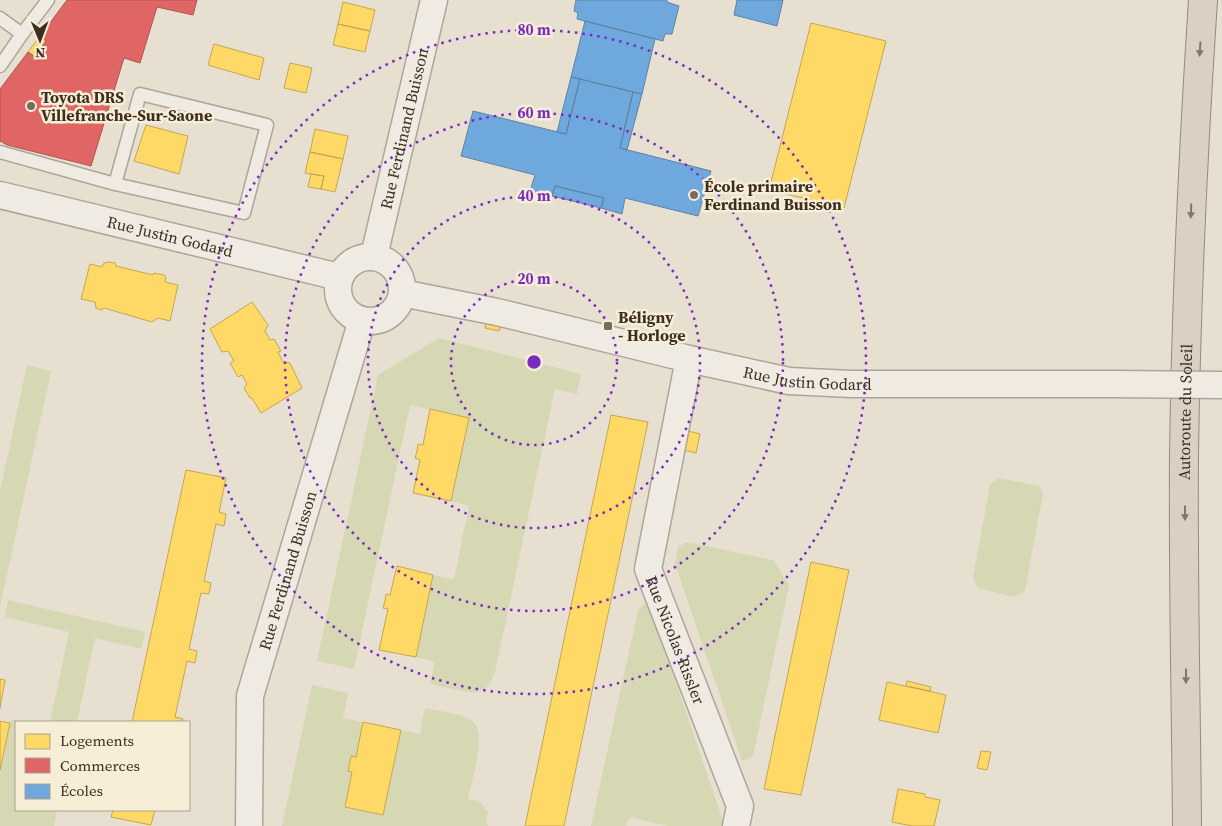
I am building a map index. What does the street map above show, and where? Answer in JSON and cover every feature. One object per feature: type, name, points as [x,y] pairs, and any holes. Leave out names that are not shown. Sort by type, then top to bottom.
[{"type":"highway","name":"Autoroute du Soleil","points":[[1187,826],[1184,459],[1192,184],[1203,0]]},
{"type":"street","name":"Rue Ferdinand Buisson","points":[[374,256],[434,0]]},
{"type":"street","name":"Rue Justin Godard","points":[[0,195],[339,277]]},
{"type":"street","points":[[374,256],[384,259],[399,273],[402,282],[402,293],[399,303],[393,312],[384,318],[373,321],[362,320],[348,312],[339,299],[337,288],[339,277],[353,261],[363,257],[374,256]]},
{"type":"street","name":"Rue Justin Godard","points":[[402,293],[498,312],[689,359],[798,382],[850,384],[1222,385]]},
{"type":"street","name":"Rue Ferdinand Buisson","points":[[249,826],[250,696],[362,320]]},
{"type":"street","name":"Rue Nicolas Rissler","points":[[689,359],[648,569],[740,806],[736,826]]},
{"type":"lane","points":[[0,66],[48,0]]},
{"type":"lane","points":[[0,18],[22,34]]},
{"type":"lane","points":[[0,152],[115,184],[244,213],[267,125],[140,94],[115,184]]},
{"type":"green space","points":[[439,338],[581,374],[577,394],[555,389],[495,672],[489,686],[474,693],[430,684],[435,662],[416,657],[433,575],[454,579],[469,506],[451,501],[469,418],[410,405],[354,669],[317,661],[378,375]]},
{"type":"green space","points":[[27,365],[51,371],[0,607],[0,491]]},
{"type":"green space","points":[[999,478],[1040,486],[1043,493],[1025,591],[1014,597],[978,588],[973,578],[990,484]]},
{"type":"green space","points":[[685,543],[773,560],[789,585],[754,752],[751,758],[742,761],[675,564],[678,547]]},
{"type":"green space","points":[[8,600],[145,632],[141,649],[95,638],[77,721],[50,721],[69,632],[5,617]]},
{"type":"green space","points":[[648,600],[724,826],[668,826],[629,817],[626,826],[591,826],[638,610]]},
{"type":"green space","points":[[312,685],[348,693],[343,718],[363,722],[356,757],[351,756],[348,771],[352,772],[345,807],[383,815],[401,730],[420,734],[425,708],[461,716],[471,720],[476,726],[479,734],[479,745],[468,799],[479,801],[488,812],[486,821],[488,826],[282,826]]},
{"type":"green space","points":[[11,719],[20,721],[15,721],[15,811],[57,811],[54,826],[0,826],[0,770]]},
{"type":"building: Logements","points":[[343,2],[375,10],[370,31],[338,24]]},
{"type":"building: Logements","points":[[811,23],[886,41],[844,208],[769,190]]},
{"type":"building: Logements","points":[[338,24],[370,31],[365,52],[333,45]]},
{"type":"building: Logements","points":[[40,36],[46,41],[35,57],[28,52]]},
{"type":"building: Logements","points":[[214,44],[264,58],[259,80],[208,65]]},
{"type":"building: Logements","points":[[290,63],[312,68],[306,93],[284,88]]},
{"type":"building: Logements","points":[[146,125],[188,136],[179,174],[134,161]]},
{"type":"building: Logements","points":[[315,129],[348,136],[343,159],[310,152]]},
{"type":"building: Logements","points":[[310,152],[343,159],[335,192],[321,189],[324,176],[305,173]]},
{"type":"building: Logements","points":[[311,174],[324,176],[321,189],[308,187]]},
{"type":"building: Logements","points":[[104,263],[115,263],[116,266],[153,275],[154,273],[164,275],[166,277],[165,282],[178,285],[170,321],[158,318],[152,322],[104,308],[101,310],[96,308],[95,302],[81,299],[90,264],[102,267]]},
{"type":"building: Logements","points":[[252,302],[268,325],[265,331],[270,340],[274,339],[281,351],[278,352],[283,362],[290,363],[302,388],[261,413],[244,388],[247,384],[242,375],[238,377],[230,363],[234,361],[228,351],[222,352],[210,329]]},
{"type":"building: Logements","points":[[486,321],[501,324],[499,331],[485,328]]},
{"type":"building: Logements","points":[[430,409],[469,418],[451,501],[413,493],[420,460],[415,458],[418,444],[423,445]]},
{"type":"building: Logements","points":[[611,415],[648,422],[564,826],[525,826]]},
{"type":"building: Logements","points":[[688,431],[700,434],[696,453],[684,450]]},
{"type":"building: Logements","points":[[186,470],[226,478],[219,512],[226,514],[224,526],[216,524],[204,581],[211,583],[209,594],[201,593],[189,649],[197,651],[195,663],[187,661],[175,717],[183,719],[182,721],[132,721]]},
{"type":"building: Logements","points":[[811,562],[849,570],[801,795],[764,789]]},
{"type":"building: Logements","points":[[397,566],[433,575],[416,657],[379,650],[388,609],[383,608],[386,594],[390,595]]},
{"type":"building: Logements","points":[[0,679],[5,680],[0,708]]},
{"type":"building: Logements","points":[[907,681],[931,687],[930,691],[906,686]]},
{"type":"building: Logements","points":[[887,682],[946,695],[938,733],[879,720]]},
{"type":"building: Logements","points":[[0,721],[10,723],[0,770]]},
{"type":"building: Logements","points":[[363,722],[401,730],[383,815],[345,807],[352,772],[348,771],[351,756],[356,757]]},
{"type":"building: Logements","points":[[981,751],[991,752],[987,770],[977,768]]},
{"type":"building: Logements","points":[[898,789],[925,794],[925,797],[940,800],[934,826],[912,826],[892,822]]},
{"type":"building: Logements","points":[[113,811],[155,811],[151,825],[111,817]]},
{"type":"building: Commerces","points":[[67,0],[197,0],[193,15],[157,7],[140,63],[124,58],[91,166],[7,145],[0,141],[0,89],[28,52],[35,57],[46,41],[40,36]]},
{"type":"building: Écoles","points":[[576,0],[667,0],[667,2],[679,6],[672,34],[665,34],[663,41],[577,19],[578,13],[574,11]]},
{"type":"building: Écoles","points":[[737,0],[783,0],[777,26],[734,15]]},
{"type":"building: Écoles","points":[[585,21],[655,39],[642,94],[571,77]]},
{"type":"building: Écoles","points":[[571,77],[580,79],[566,134],[557,132]]},
{"type":"building: Écoles","points":[[580,79],[633,92],[620,148],[711,171],[698,216],[625,198],[622,214],[601,208],[604,198],[555,186],[552,196],[530,191],[535,175],[461,156],[473,111],[566,134]]},
{"type":"building: Écoles","points":[[633,92],[642,94],[627,150],[620,148]]},
{"type":"building: Écoles","points":[[555,186],[604,198],[601,208],[552,196]]},
{"type":"place","name":"Toyota DRS Villefranche-Sur-Saone","points":[[31,106]]},
{"type":"place","name":"École primaire Ferdinand Buisson","points":[[694,195]]},
{"type":"place","name":"Béligny - Horloge","points":[[608,326]]}]
